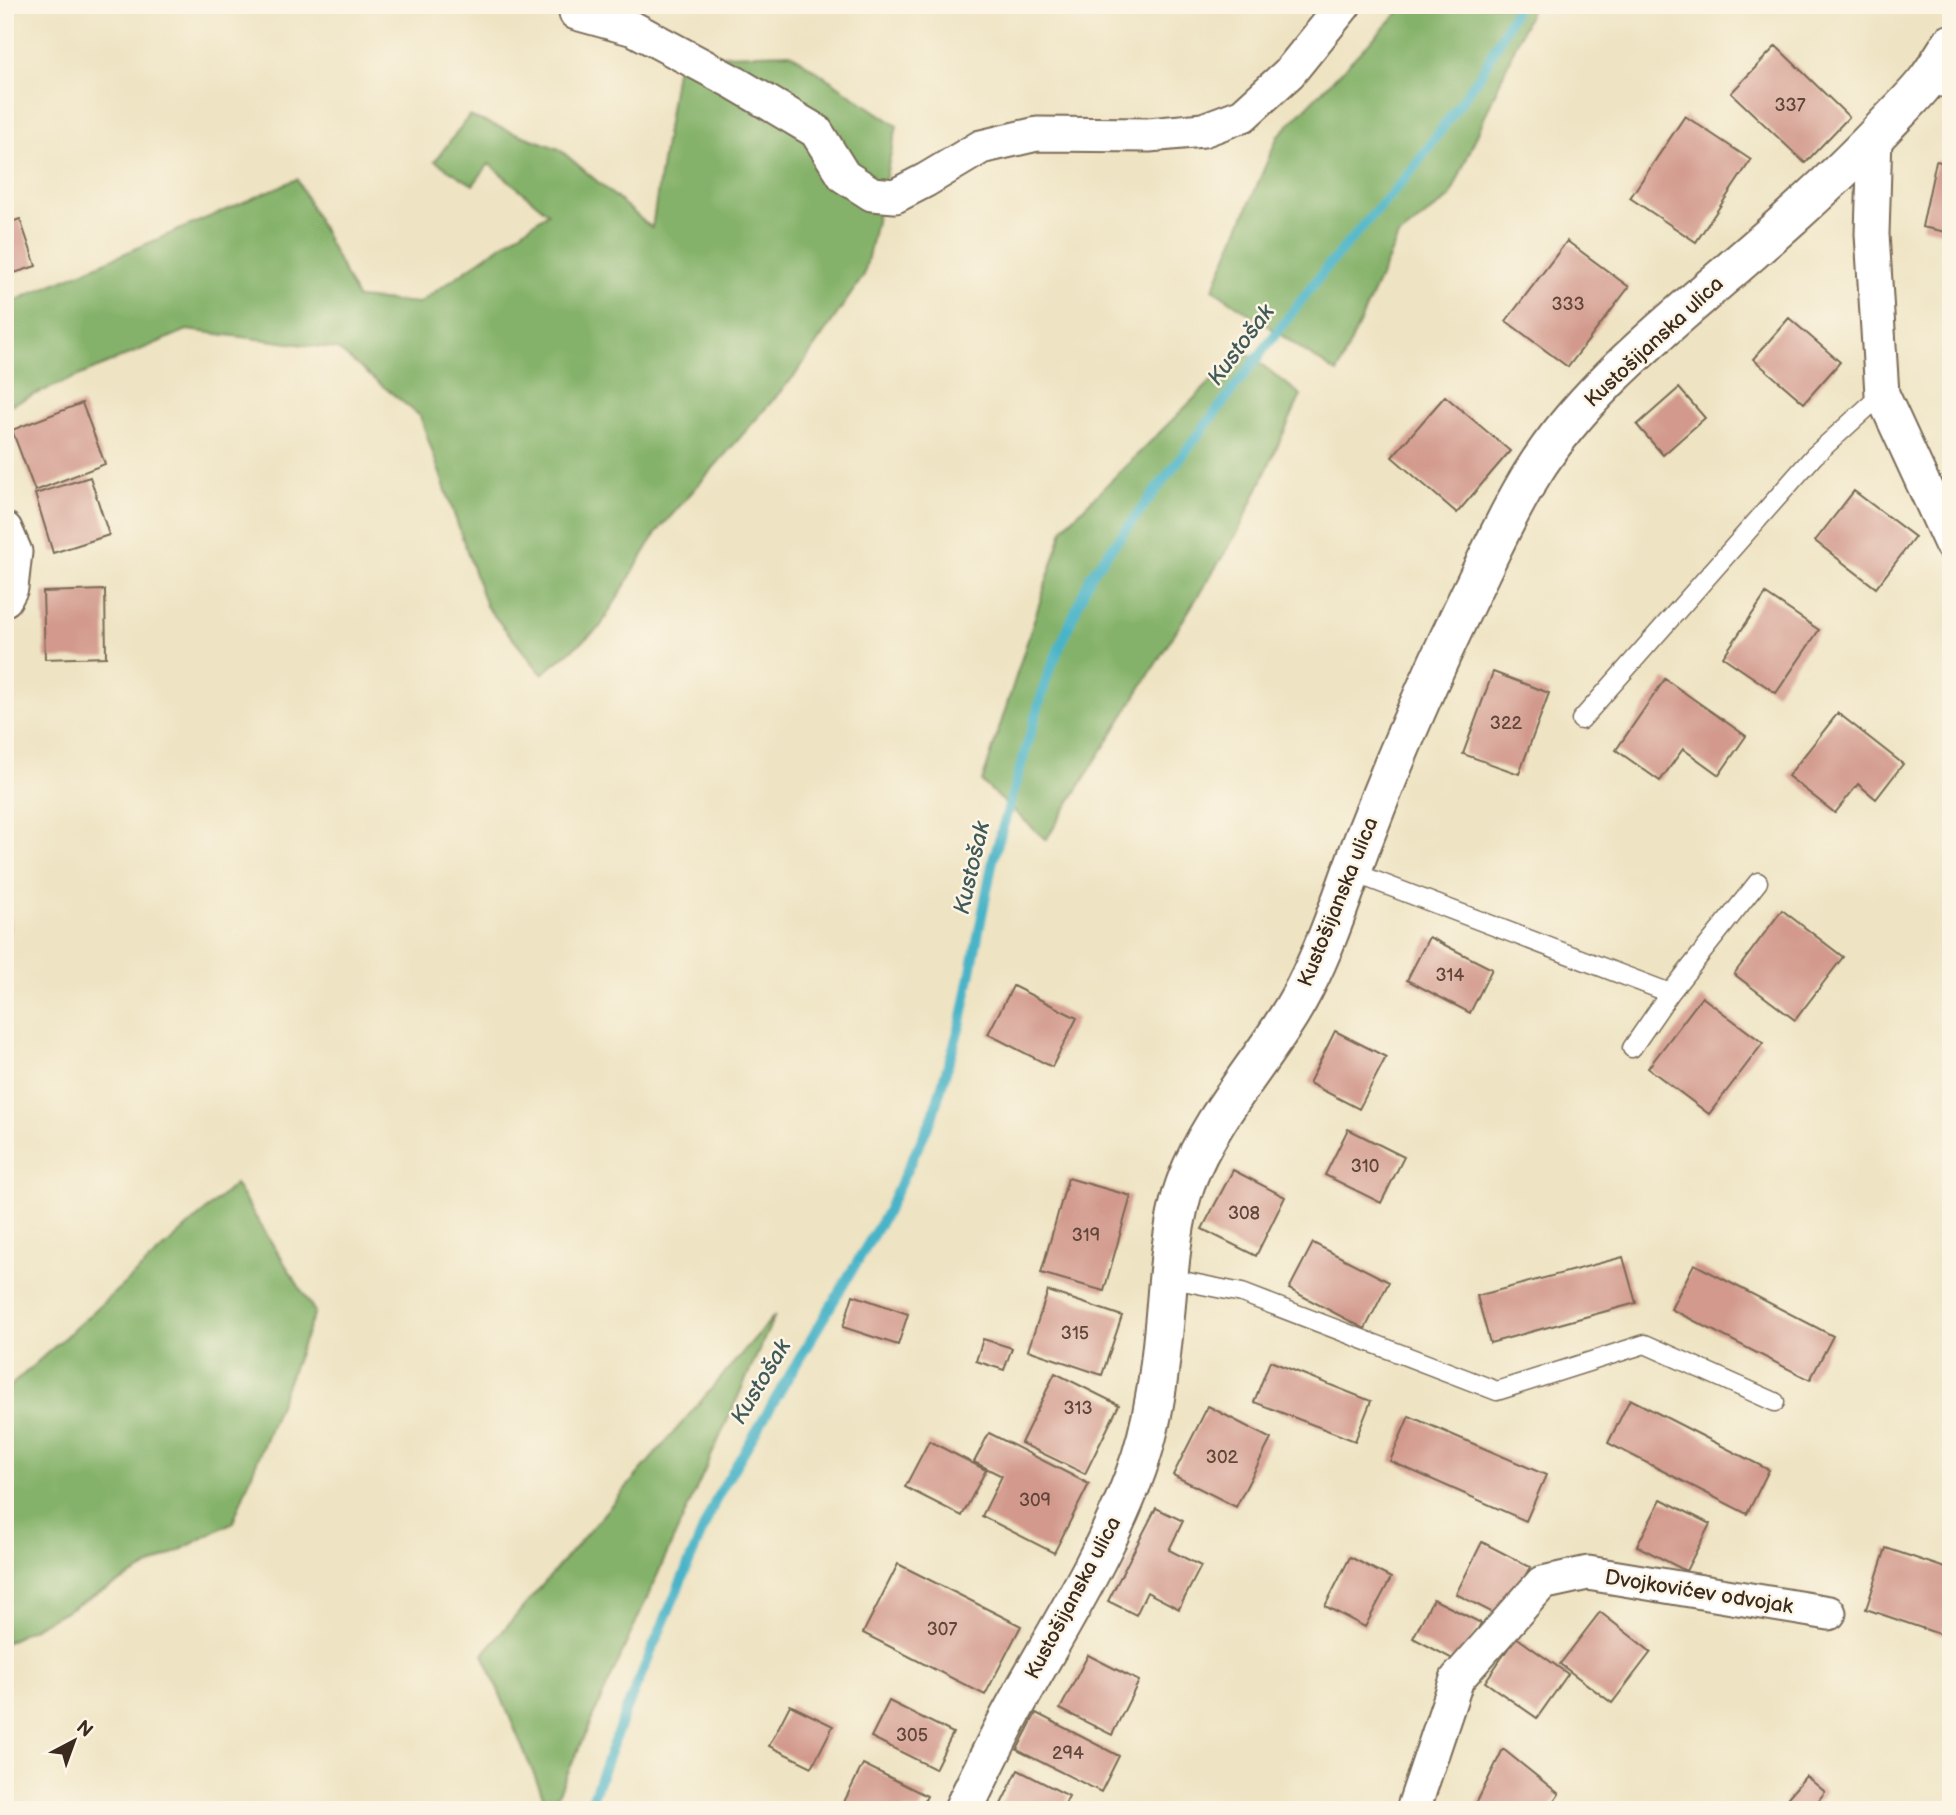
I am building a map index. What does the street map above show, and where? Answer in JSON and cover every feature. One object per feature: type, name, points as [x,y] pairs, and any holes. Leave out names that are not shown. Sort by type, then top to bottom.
[{"type":"street","points":[[576,13],[634,29],[735,83],[816,131],[845,176],[872,194],[895,196],[981,147],[1026,136],[1149,135],[1203,130],[1243,115],[1289,73],[1343,5]]},
{"type":"street","name":"Kustošijanska ulica","points":[[963,1810],[1012,1712],[1094,1567],[1136,1471],[1149,1426],[1159,1373],[1170,1259],[1186,1182],[1224,1111],[1305,989],[1326,942],[1369,824],[1449,638],[1531,474],[1561,433],[1633,355],[1819,192],[1875,136],[1938,86],[1951,44]]},
{"type":"street","points":[[1875,136],[1872,234],[1882,394],[1951,544]]},
{"type":"street","points":[[5,529],[15,552],[11,588],[5,599]]},
{"type":"street","name":"Dvojkovićev odvojak","points":[[1413,1810],[1457,1679],[1542,1583],[1588,1573],[1829,1613]]},
{"type":"lane","points":[[1581,720],[1814,456],[1882,394]]},
{"type":"lane","points":[[1352,872],[1671,993]]},
{"type":"lane","points":[[1632,1048],[1671,993],[1758,882]]},
{"type":"lane","points":[[1168,1278],[1242,1293],[1497,1391],[1645,1344],[1775,1402]]},
{"type":"green space","points":[[1406,5],[1533,5],[1450,197],[1398,237],[1337,373],[1213,289],[1278,136]]},
{"type":"green space","points":[[790,53],[897,126],[864,275],[796,374],[656,533],[600,627],[542,674],[486,606],[420,416],[337,349],[187,330],[5,407],[5,305],[297,179],[357,298],[419,303],[548,213],[489,164],[473,185],[435,161],[469,116],[559,149],[652,228],[676,70],[722,55]]},
{"type":"green space","points":[[1243,350],[1301,395],[1239,530],[1046,840],[982,782],[1064,527]]},
{"type":"green space","points":[[235,1184],[315,1312],[233,1522],[5,1643],[5,1391]]},
{"type":"green space","points":[[775,1315],[551,1810],[549,1810],[483,1654]]},
{"type":"building","points":[[1776,46],[1849,117],[1805,163],[1731,93]]},
{"type":"building","points":[[1685,116],[1751,160],[1696,242],[1630,198]]},
{"type":"building","points":[[1936,161],[1951,164],[1951,233],[1922,227]]},
{"type":"building","points":[[20,219],[36,266],[5,276],[5,224]]},
{"type":"building","points":[[1567,241],[1629,287],[1568,367],[1506,321]]},
{"type":"building","points":[[1789,318],[1840,362],[1804,403],[1753,359]]},
{"type":"building","points":[[1679,388],[1705,418],[1663,455],[1637,425]]},
{"type":"building","points":[[1445,396],[1510,451],[1457,513],[1392,457]]},
{"type":"building","points":[[82,403],[105,464],[35,491],[12,430]]},
{"type":"building","points":[[90,477],[109,535],[53,553],[35,494]]},
{"type":"building","points":[[1854,491],[1915,537],[1876,588],[1815,541]]},
{"type":"building","points":[[105,590],[106,657],[45,659],[43,592]]},
{"type":"building","points":[[1766,594],[1819,630],[1776,693],[1723,657]]},
{"type":"building","points":[[1493,672],[1549,693],[1519,774],[1463,754]]},
{"type":"building","points":[[1665,679],[1746,736],[1719,775],[1683,749],[1660,781],[1616,750]]},
{"type":"building","points":[[1838,713],[1903,764],[1876,799],[1858,784],[1835,813],[1788,776]]},
{"type":"building","points":[[5,865],[8,865],[10,932],[5,932]]},
{"type":"building","points":[[1782,910],[1843,957],[1795,1020],[1734,974]]},
{"type":"building","points":[[1429,937],[1492,969],[1470,1013],[1407,980]]},
{"type":"building","points":[[1013,986],[1077,1018],[1052,1067],[988,1034]]},
{"type":"building","points":[[1702,997],[1763,1043],[1709,1114],[1648,1068]]},
{"type":"building","points":[[1335,1031],[1386,1057],[1359,1109],[1309,1083]]},
{"type":"building","points":[[1348,1129],[1404,1157],[1381,1203],[1325,1175]]},
{"type":"building","points":[[1233,1170],[1285,1197],[1256,1256],[1202,1229]]},
{"type":"building","points":[[1068,1178],[1131,1196],[1104,1291],[1041,1273]]},
{"type":"building","points":[[1313,1243],[1389,1282],[1365,1329],[1289,1289]]},
{"type":"building","points":[[1623,1257],[1636,1303],[1490,1343],[1477,1296]]},
{"type":"building","points":[[1694,1264],[1833,1336],[1810,1380],[1671,1309]]},
{"type":"building","points":[[1048,1291],[1122,1316],[1102,1375],[1028,1350]]},
{"type":"building","points":[[853,1295],[908,1314],[898,1345],[843,1327]]},
{"type":"building","points":[[983,1339],[1012,1348],[1004,1370],[976,1361]]},
{"type":"building","points":[[1270,1361],[1371,1401],[1355,1441],[1254,1402]]},
{"type":"building","points":[[1055,1373],[1119,1405],[1085,1474],[1021,1443]]},
{"type":"building","points":[[1630,1399],[1769,1470],[1747,1514],[1608,1443]]},
{"type":"building","points":[[1208,1406],[1271,1439],[1236,1507],[1173,1475]]},
{"type":"building","points":[[1409,1416],[1546,1475],[1526,1521],[1390,1461]]},
{"type":"building","points":[[989,1433],[1089,1484],[1054,1553],[982,1516],[1002,1476],[974,1462]]},
{"type":"building","points":[[929,1441],[986,1470],[962,1516],[905,1487]]},
{"type":"building","points":[[1661,1499],[1710,1524],[1686,1571],[1637,1546]]},
{"type":"building","points":[[1156,1508],[1183,1521],[1169,1550],[1201,1566],[1179,1609],[1147,1592],[1136,1615],[1108,1601]]},
{"type":"building","points":[[1482,1542],[1530,1567],[1503,1618],[1456,1594]]},
{"type":"building","points":[[1886,1548],[1951,1570],[1951,1609],[1942,1635],[1866,1609]]},
{"type":"building","points":[[1350,1557],[1391,1578],[1365,1627],[1325,1606]]},
{"type":"building","points":[[898,1564],[1021,1626],[985,1695],[863,1633]]},
{"type":"building","points":[[1433,1599],[1481,1623],[1460,1663],[1413,1638]]},
{"type":"building","points":[[1600,1612],[1651,1652],[1612,1703],[1560,1664]]},
{"type":"building","points":[[1516,1637],[1568,1674],[1537,1718],[1485,1682]]},
{"type":"building","points":[[1088,1655],[1139,1681],[1112,1735],[1060,1709]]},
{"type":"building","points":[[889,1701],[953,1733],[935,1769],[871,1737]]},
{"type":"building","points":[[790,1705],[833,1726],[812,1767],[769,1746]]},
{"type":"building","points":[[1036,1713],[1119,1756],[1101,1792],[1017,1750]]},
{"type":"building","points":[[1503,1749],[1559,1794],[1548,1810],[1473,1810]]},
{"type":"building","points":[[863,1764],[927,1796],[920,1810],[840,1810]]},
{"type":"building","points":[[1018,1770],[1069,1796],[1062,1810],[1008,1810],[1000,1806]]},
{"type":"building","points":[[1806,1776],[1825,1792],[1811,1810],[1793,1810],[1784,1802]]},
{"type":"waterway","name":"Kustošak","points":[[588,1810],[624,1715],[717,1497],[885,1215],[932,1118],[961,1022],[993,860],[1048,674],[1091,575],[1326,268],[1413,169],[1483,71],[1516,5]]}]
